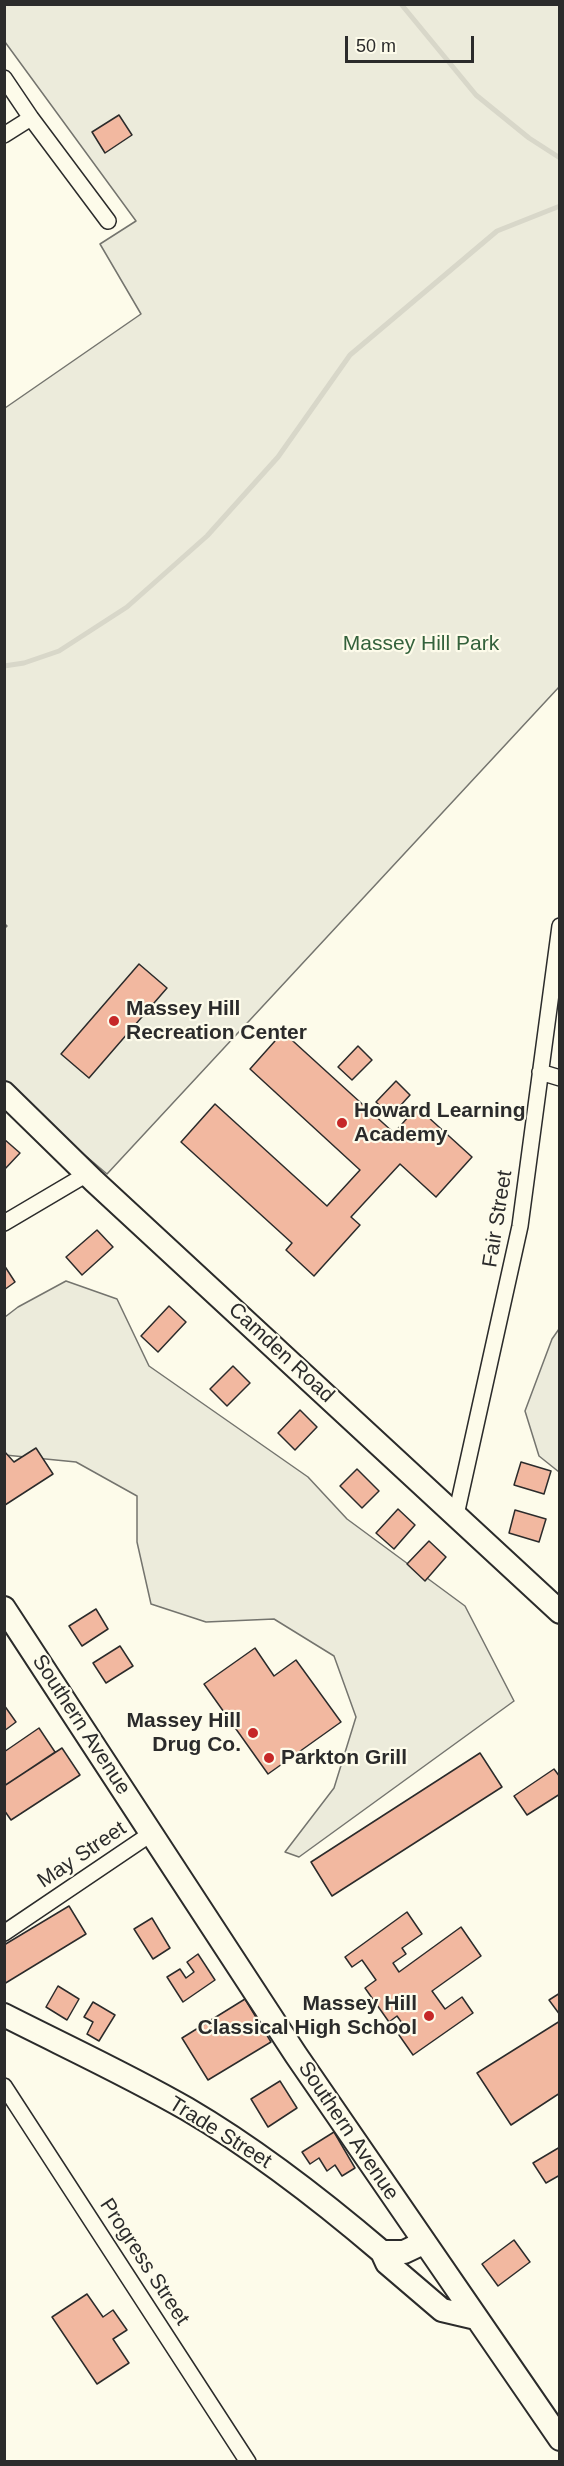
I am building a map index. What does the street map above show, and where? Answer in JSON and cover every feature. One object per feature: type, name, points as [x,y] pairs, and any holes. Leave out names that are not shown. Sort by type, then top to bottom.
[{"type":"street","points":[[4,78],[108,221]]},
{"type":"street","points":[[4,135],[31,118]]},
{"type":"street","name":"Fair Street","points":[[456,1515],[518,1235],[560,926]]},
{"type":"street","points":[[540,1072],[560,1078]]},
{"type":"street","name":"Camden Road","points":[[4,1093],[87,1174],[560,1612]]},
{"type":"street","points":[[4,1223],[87,1174]]},
{"type":"street","name":"Southern Avenue","points":[[4,1608],[296,2055],[423,2243],[560,2439]]},
{"type":"street","name":"May Street","points":[[4,1933],[152,1833]]},
{"type":"street","name":"Trade Street","points":[[4,2015],[186,2109],[230,2136],[325,2203],[382,2252],[387,2264],[442,2310],[476,2318]]},
{"type":"street","name":"Progress Street","points":[[4,2086],[248,2462]]},
{"type":"street","points":[[382,2252],[404,2252],[423,2243]]},
{"type":"green space","name":"Massey Hill Park","points":[[5,5],[559,5],[559,687],[107,1174],[5,1087],[4,929],[7,926],[5,924],[5,408],[141,314],[100,244],[136,221],[5,42]]},
{"type":"green space","points":[[66,1281],[117,1299],[149,1366],[308,1477],[347,1519],[465,1606],[514,1701],[299,1857],[285,1852],[334,1788],[356,1717],[334,1656],[274,1619],[206,1622],[151,1604],[137,1542],[137,1496],[76,1462],[5,1455],[5,1317],[18,1307]]},
{"type":"green space","points":[[559,1329],[559,1472],[539,1456],[525,1411],[552,1339]]},
{"type":"building","points":[[119,115],[132,135],[105,153],[92,132]]},
{"type":"building","name":"Massey Hill Recreation Center","points":[[139,964],[167,988],[89,1078],[61,1054]]},
{"type":"building","points":[[283,1032],[394,1133],[417,1107],[472,1157],[436,1197],[400,1164],[351,1217],[360,1225],[314,1276],[286,1250],[292,1243],[181,1142],[215,1104],[327,1206],[360,1170],[250,1069]]},
{"type":"building","points":[[358,1046],[372,1060],[352,1080],[338,1067]]},
{"type":"building","points":[[396,1081],[410,1095],[391,1116],[376,1102]]},
{"type":"building","points":[[4,1139],[20,1153],[4,1170]]},
{"type":"building","points":[[97,1230],[113,1247],[82,1275],[66,1257]]},
{"type":"building","points":[[4,1265],[15,1282],[4,1290]]},
{"type":"building","points":[[169,1306],[186,1322],[158,1352],[141,1336]]},
{"type":"building","points":[[233,1366],[250,1383],[227,1406],[210,1389]]},
{"type":"building","points":[[300,1410],[317,1427],[295,1450],[278,1433]]},
{"type":"building","points":[[36,1448],[53,1474],[5,1505],[4,1451],[14,1462]]},
{"type":"building","points":[[521,1462],[551,1471],[544,1494],[514,1485]]},
{"type":"building","points":[[357,1469],[379,1491],[362,1508],[340,1486]]},
{"type":"building","points":[[398,1509],[415,1525],[394,1549],[376,1533]]},
{"type":"building","points":[[515,1510],[546,1519],[539,1542],[509,1533]]},
{"type":"building","points":[[429,1541],[446,1557],[425,1581],[407,1564]]},
{"type":"building","points":[[96,1609],[108,1629],[82,1646],[69,1626]]},
{"type":"building","points":[[120,1646],[133,1666],[106,1683],[93,1663]]},
{"type":"building","points":[[255,1648],[274,1676],[296,1660],[341,1722],[268,1774],[204,1684]]},
{"type":"building","points":[[4,1705],[16,1722],[4,1731]]},
{"type":"building","points":[[39,1728],[55,1752],[4,1786],[4,1752]]},
{"type":"building","points":[[62,1748],[80,1775],[11,1820],[4,1810],[4,1786]]},
{"type":"building","points":[[480,1753],[502,1787],[332,1896],[311,1862]]},
{"type":"building","points":[[554,1769],[560,1777],[560,1794],[527,1815],[514,1796]]},
{"type":"building","points":[[69,1906],[86,1934],[4,1984],[4,1945]]},
{"type":"building","points":[[407,1912],[422,1934],[402,1948],[406,1954],[393,1963],[399,1972],[461,1927],[481,1956],[432,1991],[445,2009],[462,1997],[473,2013],[413,2055],[399,2035],[407,2030],[397,2016],[389,2022],[365,1988],[376,1980],[362,1960],[352,1967],[345,1957]]},
{"type":"building","points":[[152,1918],[170,1948],[153,1959],[134,1929]]},
{"type":"building","points":[[198,1954],[215,1980],[183,2002],[167,1977],[180,1969],[186,1978],[194,1972],[187,1962]]},
{"type":"building","points":[[58,1986],[79,1999],[67,2020],[46,2007]]},
{"type":"building","points":[[560,1993],[560,2015],[549,2000]]},
{"type":"building","points":[[245,1999],[271,2042],[208,2080],[182,2038]]},
{"type":"building","points":[[93,2002],[115,2015],[99,2041],[87,2034],[93,2022],[84,2017]]},
{"type":"building","points":[[560,2021],[560,2093],[511,2125],[477,2073]]},
{"type":"building","points":[[280,2081],[297,2108],[268,2127],[251,2099]]},
{"type":"building","points":[[334,2132],[355,2168],[342,2176],[335,2165],[327,2171],[319,2158],[310,2164],[302,2152]]},
{"type":"building","points":[[560,2147],[560,2175],[546,2183],[533,2163]]},
{"type":"building","points":[[514,2240],[530,2262],[498,2286],[482,2264]]},
{"type":"building","points":[[87,2294],[103,2317],[113,2310],[127,2330],[113,2339],[129,2363],[97,2384],[52,2317]]},
{"type":"waterway","points":[[401,4],[476,95],[529,138],[560,158]]},
{"type":"waterway","points":[[4,666],[24,663],[59,651],[127,607],[207,536],[278,457],[350,355],[497,231],[560,206]]},
{"type":"place","name":"Massey Hill Recreation Center","points":[[114,1021]]},
{"type":"place","name":"Howard Learning Academy","points":[[342,1123]]},
{"type":"place","name":"Massey Hill Drug Co.","points":[[253,1733]]},
{"type":"place","name":"Parkton Grill","points":[[269,1758]]},
{"type":"place","name":"Massey Hill Classical High School","points":[[429,2016]]}]
